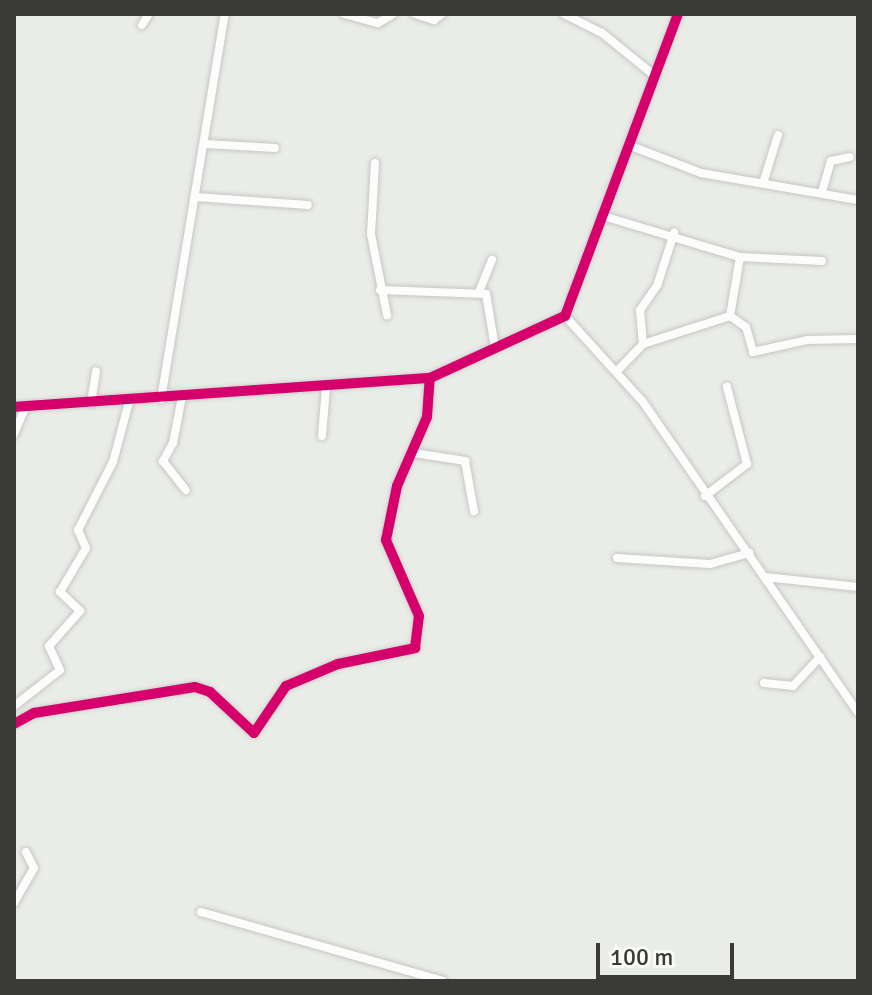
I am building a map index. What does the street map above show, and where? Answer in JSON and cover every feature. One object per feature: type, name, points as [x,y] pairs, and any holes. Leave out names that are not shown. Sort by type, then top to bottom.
[{"type":"street","points":[[142,25],[149,14]]},
{"type":"street","points":[[161,399],[225,14]]},
{"type":"street","points":[[344,14],[378,23],[393,14]]},
{"type":"street","points":[[415,14],[434,20],[442,14]]},
{"type":"street","points":[[564,14],[602,33],[655,76]]},
{"type":"street","points":[[14,407],[129,402],[430,378],[565,316],[678,14]]},
{"type":"street","points":[[764,180],[778,135]]},
{"type":"street","points":[[205,144],[275,148]]},
{"type":"street","points":[[631,146],[690,170],[764,180],[858,200]]},
{"type":"street","points":[[822,192],[831,161],[850,157]]},
{"type":"street","points":[[375,163],[371,225],[380,290],[387,315]]},
{"type":"street","points":[[196,197],[308,205]]},
{"type":"street","points":[[603,216],[674,233],[740,257],[822,261]]},
{"type":"street","points":[[643,344],[640,310],[660,278],[674,233]]},
{"type":"street","points":[[730,316],[740,257]]},
{"type":"street","points":[[479,292],[492,259]]},
{"type":"street","points":[[380,290],[479,292],[490,300],[495,347]]},
{"type":"street","points":[[565,316],[618,370],[858,712]]},
{"type":"street","points":[[618,370],[643,344],[730,316]]},
{"type":"street","points":[[730,316],[746,327],[756,353],[807,340],[858,339]]},
{"type":"street","points":[[91,403],[96,371]]},
{"type":"street","points":[[14,724],[34,713],[195,687],[210,692],[256,732],[286,686],[338,664],[415,648],[419,616],[386,540],[395,493],[427,417],[430,378]]},
{"type":"street","points":[[322,436],[326,387]]},
{"type":"street","points":[[705,496],[747,464],[727,387]]},
{"type":"street","points":[[182,397],[173,443],[163,461],[186,490]]},
{"type":"street","points":[[14,706],[60,670],[49,646],[80,611],[60,592],[86,548],[78,530],[113,462],[129,402]]},
{"type":"street","points":[[14,434],[26,406]]},
{"type":"street","points":[[414,453],[465,461],[474,511]]},
{"type":"street","points":[[617,558],[710,564],[749,553]]},
{"type":"street","points":[[765,577],[858,587]]},
{"type":"street","points":[[764,683],[793,686],[820,657]]},
{"type":"street","points":[[14,903],[34,868],[26,852]]},
{"type":"street","points":[[201,912],[443,981]]},
{"type":"cycle path","points":[[14,407],[430,378],[565,316],[678,14]]},
{"type":"cycle path","points":[[14,724],[34,713],[195,687],[210,692],[254,733],[286,686],[338,664],[415,648],[419,616],[386,540],[397,486],[427,417],[430,378]]}]
